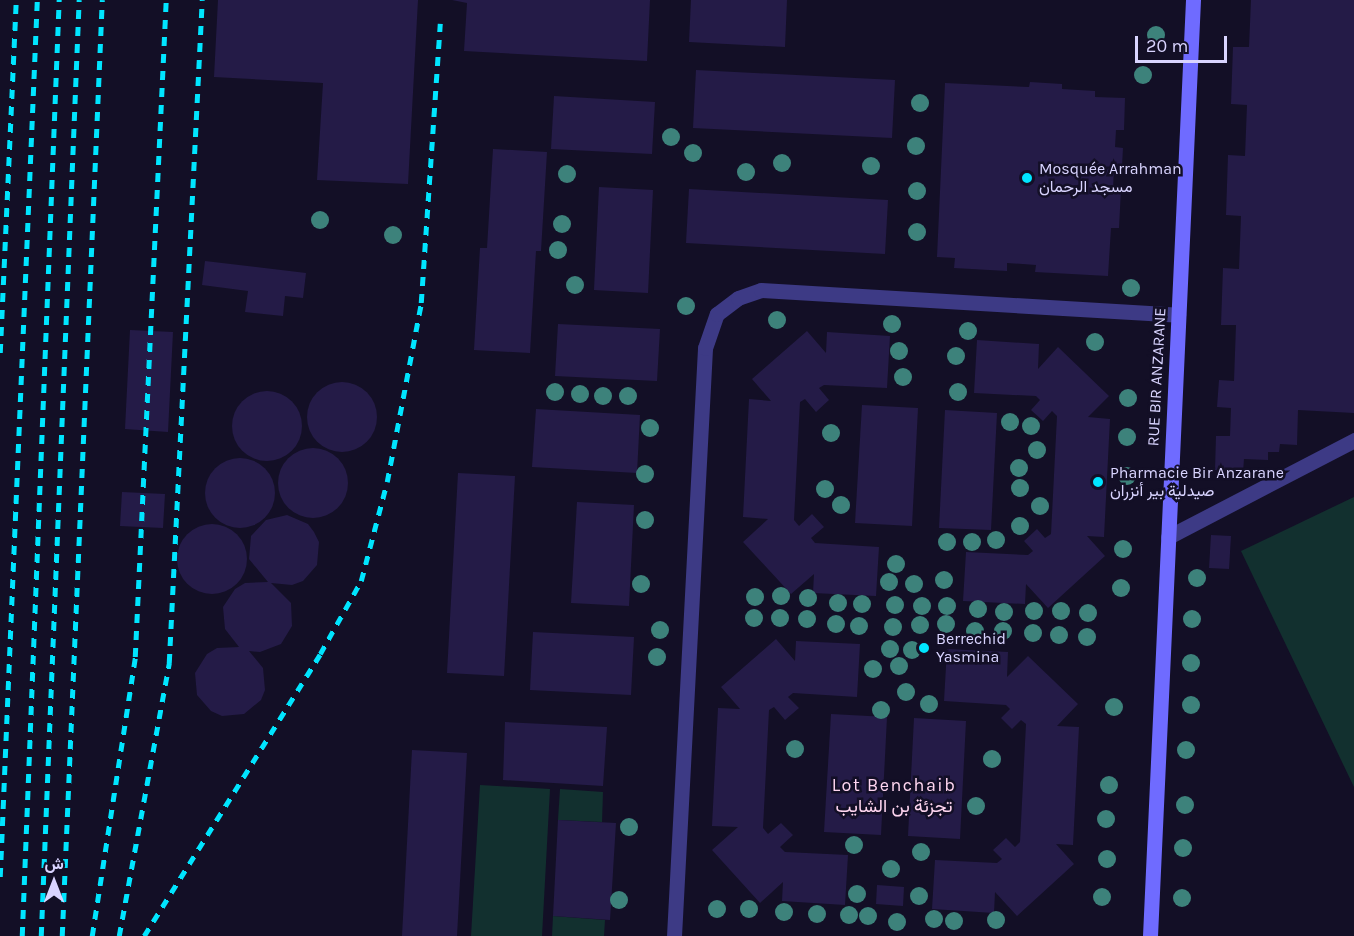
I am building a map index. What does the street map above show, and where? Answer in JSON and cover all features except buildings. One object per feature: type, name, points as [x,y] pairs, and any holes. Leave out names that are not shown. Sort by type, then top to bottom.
[{"type":"street","name":"RUE BIR ANZARANE","points":[[1150,936],[1192,0]]},
{"type":"street","points":[[674,936],[705,348],[717,314],[738,298],[761,290],[1178,315]]},
{"type":"street","points":[[1168,537],[1354,440]]},
{"type":"green space","points":[[1354,497],[1354,787],[1241,551]]},
{"type":"green space","points":[[480,785],[550,789],[542,936],[471,936]]},
{"type":"green space","points":[[560,789],[603,792],[602,822],[558,820]]},
{"type":"green space","points":[[553,916],[605,920],[604,936],[552,936]]},
{"type":"railway","points":[[0,353],[16,0]]},
{"type":"railway","points":[[0,877],[37,0]]},
{"type":"railway","points":[[22,936],[59,0]]},
{"type":"railway","points":[[41,936],[79,0]]},
{"type":"railway","points":[[62,936],[102,0]]},
{"type":"railway","points":[[92,936],[135,657],[166,0]]},
{"type":"railway","points":[[119,936],[169,663],[202,0]]},
{"type":"railway","points":[[144,936],[320,654],[361,581],[387,482],[421,303],[440,24]]},
{"type":"place","name":"Mosquée Arrahman مسجد الرحمان","points":[[1027,178]]},
{"type":"place","name":"Pharmacie Bir Anzarane صيدلية بير أنزران","points":[[1098,482]]},
{"type":"place","name":"Berrechid Yasmina","points":[[924,648]]},
{"type":"district","name":"Lot Benchaib تجزئة بن الشايب","points":[[894,796]]}]
